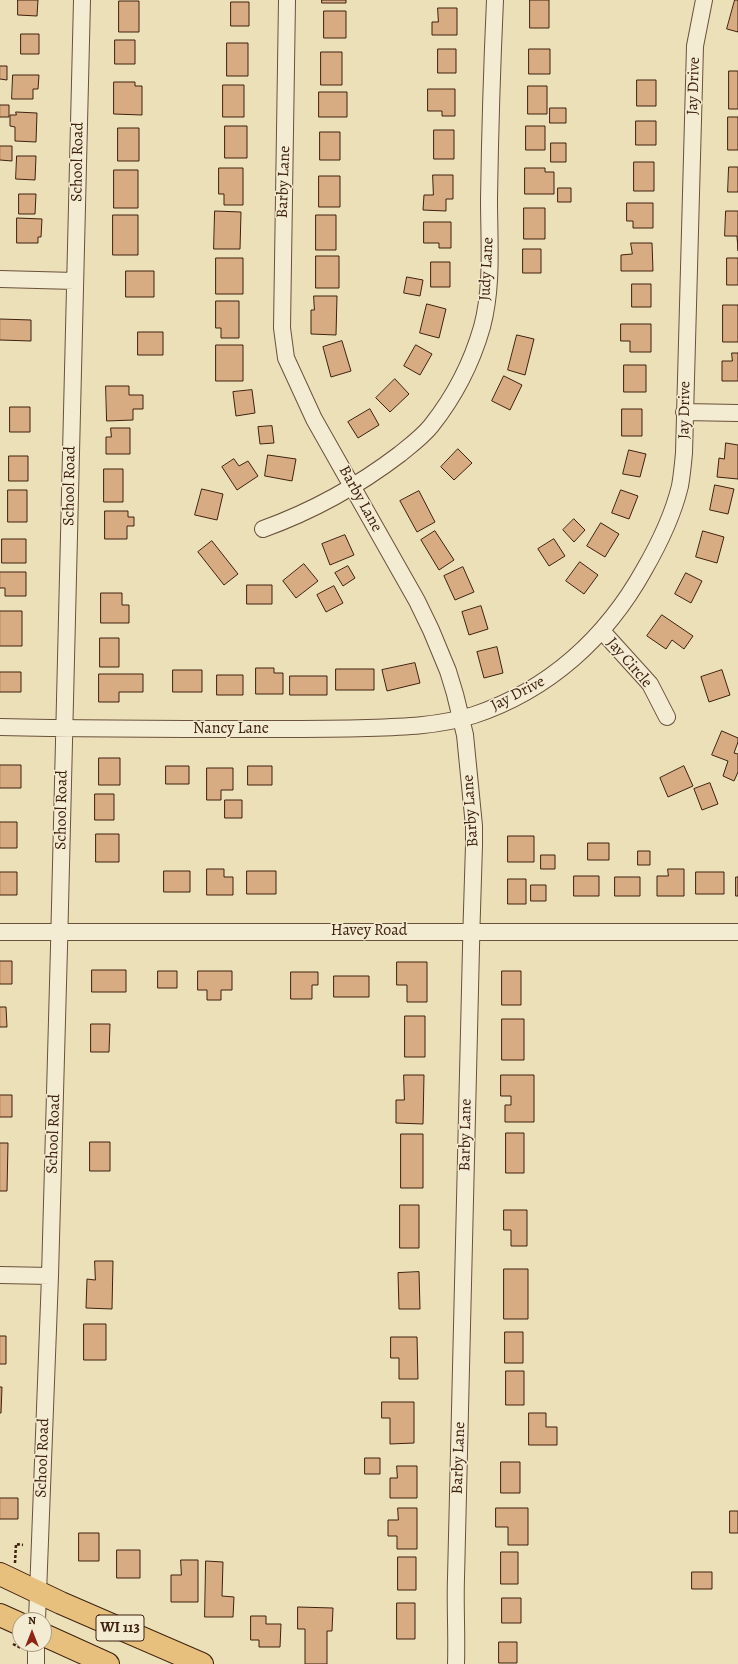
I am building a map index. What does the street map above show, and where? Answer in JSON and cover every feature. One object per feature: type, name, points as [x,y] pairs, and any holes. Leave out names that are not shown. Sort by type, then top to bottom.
[{"type":"main road","name":"WI 113","points":[[8,1568],[39,1592],[202,1664]]},
{"type":"main road","points":[[0,1615],[12,1629]]},
{"type":"main road","name":"WI 113","points":[[52,1639],[108,1664]]},
{"type":"street","name":"School Road","points":[[38,1612],[50,1276],[82,0]]},
{"type":"street","name":"Barby Lane","points":[[288,0],[282,320],[286,358],[314,419],[353,486],[432,630],[448,671],[465,735],[474,826],[466,1100],[461,1408],[455,1599],[456,1664]]},
{"type":"street","name":"Judy Lane","points":[[263,529],[314,508],[353,486],[384,466],[418,439],[431,426],[458,385],[482,326],[489,268],[490,167],[495,0]]},
{"type":"street","name":"Jay Drive","points":[[461,718],[473,715],[514,699],[552,677],[578,656],[602,632],[630,595],[663,535],[680,486],[684,453],[695,46],[704,0]]},
{"type":"street","points":[[0,279],[75,281]]},
{"type":"street","points":[[684,412],[738,413]]},
{"type":"street","name":"Jay Circle","points":[[602,632],[650,684],[667,716]]},
{"type":"street","name":"Nancy Lane","points":[[0,727],[314,729],[412,727],[461,718]]},
{"type":"street","name":"Havey Road","points":[[0,932],[738,932]]},
{"type":"street","points":[[0,1275],[50,1276]]},
{"type":"street","points":[[31,1652],[36,1664]]},
{"type":"path","points":[[8,1568],[16,1544],[23,1545]]},
{"type":"building","points":[[18,0],[38,0],[37,16],[18,15]]},
{"type":"building","points":[[322,0],[346,0],[346,3],[322,3]]},
{"type":"building","points":[[530,0],[549,0],[549,28],[530,28]]},
{"type":"building","points":[[735,0],[738,0],[738,32],[727,29]]},
{"type":"building","points":[[119,1],[139,1],[139,32],[119,32]]},
{"type":"building","points":[[231,2],[249,2],[249,26],[231,26]]},
{"type":"building","points":[[438,8],[457,8],[457,35],[432,35],[432,22],[438,22]]},
{"type":"building","points":[[324,11],[346,11],[346,38],[324,38]]},
{"type":"building","points":[[21,34],[39,34],[39,54],[21,54]]},
{"type":"building","points":[[115,40],[135,40],[135,64],[115,64]]},
{"type":"building","points":[[227,43],[248,43],[248,76],[227,76]]},
{"type":"building","points":[[438,49],[456,49],[456,73],[438,73]]},
{"type":"building","points":[[529,49],[550,49],[550,74],[529,74]]},
{"type":"building","points":[[321,52],[342,52],[342,85],[321,85]]},
{"type":"building","points":[[0,66],[7,66],[7,80],[0,79]]},
{"type":"building","points":[[729,71],[738,71],[738,109],[729,109]]},
{"type":"building","points":[[13,75],[39,75],[38,89],[33,89],[33,99],[12,99]]},
{"type":"building","points":[[637,80],[656,80],[656,106],[637,106]]},
{"type":"building","points":[[114,82],[135,82],[135,86],[142,86],[142,115],[114,114]]},
{"type":"building","points":[[223,85],[244,85],[244,117],[223,117]]},
{"type":"building","points":[[528,86],[547,86],[547,114],[528,114]]},
{"type":"building","points":[[428,89],[455,89],[455,116],[442,116],[442,111],[428,111]]},
{"type":"building","points":[[319,92],[347,92],[347,117],[319,117]]},
{"type":"building","points":[[0,105],[9,105],[9,117],[0,117]]},
{"type":"building","points":[[550,108],[566,108],[566,123],[550,123]]},
{"type":"building","points":[[16,112],[37,113],[36,142],[15,141],[15,127],[10,126],[10,115],[16,115]]},
{"type":"building","points":[[728,117],[738,117],[738,150],[728,150]]},
{"type":"building","points":[[636,121],[656,121],[656,145],[636,145]]},
{"type":"building","points":[[225,126],[247,126],[247,158],[225,158]]},
{"type":"building","points":[[526,126],[545,126],[545,150],[526,150]]},
{"type":"building","points":[[118,128],[139,128],[139,161],[118,161]]},
{"type":"building","points":[[434,130],[454,130],[454,159],[434,159]]},
{"type":"building","points":[[320,132],[340,132],[340,160],[320,160]]},
{"type":"building","points":[[551,143],[566,143],[566,162],[551,162]]},
{"type":"building","points":[[0,146],[12,146],[12,161],[0,160]]},
{"type":"building","points":[[17,156],[36,156],[35,180],[16,179]]},
{"type":"building","points":[[634,162],[654,162],[654,191],[634,191]]},
{"type":"building","points":[[729,167],[738,167],[738,192],[728,192]]},
{"type":"building","points":[[219,168],[243,168],[243,205],[224,205],[224,194],[219,194]]},
{"type":"building","points":[[525,168],[545,168],[545,172],[554,172],[554,194],[525,194]]},
{"type":"building","points":[[114,170],[138,170],[138,208],[114,208]]},
{"type":"building","points":[[433,175],[453,175],[453,199],[446,199],[446,211],[423,210],[424,195],[433,195]]},
{"type":"building","points":[[319,176],[340,176],[340,207],[319,207]]},
{"type":"building","points":[[558,188],[571,188],[571,202],[558,202]]},
{"type":"building","points":[[19,194],[36,194],[35,214],[19,214]]},
{"type":"building","points":[[627,203],[653,203],[653,228],[633,228],[633,221],[627,221]]},
{"type":"building","points":[[524,208],[545,208],[545,239],[524,239]]},
{"type":"building","points":[[215,211],[241,212],[240,249],[214,249]]},
{"type":"building","points":[[726,211],[738,211],[738,251],[737,236],[725,236]]},
{"type":"building","points":[[113,215],[138,215],[138,255],[113,255]]},
{"type":"building","points":[[316,215],[336,215],[336,250],[316,250]]},
{"type":"building","points":[[17,218],[42,219],[41,237],[38,237],[38,243],[17,243]]},
{"type":"building","points":[[424,222],[451,222],[451,248],[439,248],[439,243],[424,243]]},
{"type":"building","points":[[631,243],[652,243],[653,271],[621,271],[621,255],[632,254]]},
{"type":"building","points":[[523,249],[541,249],[541,273],[523,273]]},
{"type":"building","points":[[316,256],[339,256],[339,288],[316,288]]},
{"type":"building","points":[[216,258],[243,258],[243,294],[216,294]]},
{"type":"building","points":[[727,258],[738,258],[738,285],[727,285]]},
{"type":"building","points":[[431,262],[450,262],[450,287],[431,287]]},
{"type":"building","points":[[126,271],[154,271],[154,297],[126,297]]},
{"type":"building","points":[[407,277],[423,280],[420,296],[404,293]]},
{"type":"building","points":[[632,284],[651,284],[651,307],[632,307]]},
{"type":"building","points":[[314,296],[337,296],[336,335],[311,334],[311,310],[314,310]]},
{"type":"building","points":[[216,301],[239,301],[239,338],[221,338],[221,328],[216,328]]},
{"type":"building","points":[[427,304],[446,309],[439,338],[420,333]]},
{"type":"building","points":[[723,305],[738,305],[738,342],[723,342]]},
{"type":"building","points":[[0,319],[31,320],[31,341],[0,340]]},
{"type":"building","points":[[621,324],[651,324],[651,352],[630,352],[630,341],[621,341]]},
{"type":"building","points":[[138,332],[163,332],[163,355],[138,355]]},
{"type":"building","points":[[517,335],[534,339],[525,375],[508,370]]},
{"type":"building","points":[[342,341],[351,371],[331,377],[323,347]]},
{"type":"building","points":[[216,345],[243,345],[243,381],[216,381]]},
{"type":"building","points":[[416,345],[432,354],[420,375],[404,366]]},
{"type":"building","points":[[732,353],[738,353],[738,381],[722,381],[722,361],[732,361]]},
{"type":"building","points":[[624,365],[646,365],[646,392],[624,392]]},
{"type":"building","points":[[504,376],[522,385],[510,410],[492,401]]},
{"type":"building","points":[[395,379],[409,394],[390,412],[376,398]]},
{"type":"building","points":[[106,386],[129,386],[129,395],[143,395],[143,409],[133,409],[133,420],[107,421]]},
{"type":"building","points":[[252,390],[255,413],[236,416],[233,392]]},
{"type":"building","points":[[10,407],[30,407],[30,432],[10,432]]},
{"type":"building","points":[[370,409],[379,425],[358,438],[348,422]]},
{"type":"building","points":[[622,409],[642,409],[642,436],[622,436]]},
{"type":"building","points":[[272,426],[274,443],[260,444],[258,427]]},
{"type":"building","points":[[111,428],[130,428],[130,454],[106,454],[106,437],[111,437]]},
{"type":"building","points":[[726,443],[738,445],[738,479],[717,477],[719,458],[724,459]]},
{"type":"building","points":[[458,449],[472,463],[454,480],[441,467]]},
{"type":"building","points":[[629,450],[646,454],[640,477],[623,474]]},
{"type":"building","points":[[268,455],[296,459],[292,481],[265,476]]},
{"type":"building","points":[[9,456],[28,456],[28,481],[9,481]]},
{"type":"building","points":[[234,459],[239,466],[248,461],[258,476],[237,490],[222,467]]},
{"type":"building","points":[[104,469],[123,469],[123,502],[104,502]]},
{"type":"building","points":[[715,485],[734,489],[728,514],[710,510]]},
{"type":"building","points":[[202,489],[223,494],[217,520],[195,515]]},
{"type":"building","points":[[8,490],[27,490],[27,522],[8,522]]},
{"type":"building","points":[[621,490],[638,496],[629,519],[612,513]]},
{"type":"building","points":[[419,491],[435,522],[417,532],[400,501]]},
{"type":"building","points":[[105,511],[128,511],[128,517],[134,517],[134,526],[127,526],[127,539],[105,539]]},
{"type":"building","points":[[574,519],[585,530],[574,542],[563,530]]},
{"type":"building","points":[[601,523],[619,534],[605,557],[587,546]]},
{"type":"building","points":[[435,531],[454,560],[439,570],[421,540]]},
{"type":"building","points":[[703,531],[724,537],[717,563],[696,557]]},
{"type":"building","points":[[345,535],[354,555],[330,565],[322,544]]},
{"type":"building","points":[[2,539],[26,539],[26,563],[2,563]]},
{"type":"building","points":[[554,539],[565,556],[549,566],[538,549]]},
{"type":"building","points":[[212,541],[238,574],[224,585],[198,552]]},
{"type":"building","points":[[580,562],[598,575],[584,594],[566,581]]},
{"type":"building","points":[[304,564],[318,581],[296,598],[283,581]]},
{"type":"building","points":[[348,566],[355,578],[343,586],[335,573]]},
{"type":"building","points":[[463,567],[474,592],[455,600],[444,576]]},
{"type":"building","points":[[0,572],[26,572],[26,596],[5,596],[5,588],[0,588]]},
{"type":"building","points":[[686,573],[702,581],[691,603],[675,594]]},
{"type":"building","points":[[247,585],[272,585],[272,604],[247,604]]},
{"type":"building","points":[[334,586],[343,603],[326,612],[317,595]]},
{"type":"building","points":[[101,593],[122,593],[122,605],[129,605],[129,623],[101,623]]},
{"type":"building","points":[[481,606],[488,629],[469,635],[462,612]]},
{"type":"building","points":[[0,611],[22,611],[22,646],[0,646]]},
{"type":"building","points":[[662,615],[693,636],[684,649],[672,640],[666,649],[647,636]]},
{"type":"building","points":[[100,638],[119,638],[119,667],[100,667]]},
{"type":"building","points":[[497,647],[503,673],[484,678],[477,652]]},
{"type":"building","points":[[415,663],[420,683],[387,691],[382,670]]},
{"type":"building","points":[[256,668],[274,668],[274,673],[283,673],[283,694],[256,694]]},
{"type":"building","points":[[336,669],[374,669],[374,690],[336,690]]},
{"type":"building","points":[[173,670],[202,670],[202,692],[173,692]]},
{"type":"building","points":[[722,670],[730,695],[709,702],[701,677]]},
{"type":"building","points":[[0,672],[21,672],[21,692],[0,692]]},
{"type":"building","points":[[99,674],[143,674],[143,692],[119,692],[119,702],[99,702]]},
{"type":"building","points":[[217,675],[243,675],[243,695],[217,695]]},
{"type":"building","points":[[290,676],[327,676],[327,695],[290,695]]},
{"type":"building","points":[[722,731],[738,738],[734,753],[738,754],[738,772],[734,781],[723,776],[728,761],[712,755]]},
{"type":"building","points":[[99,758],[120,758],[120,785],[99,785]]},
{"type":"building","points":[[0,765],[21,765],[21,788],[0,788]]},
{"type":"building","points":[[166,766],[189,766],[189,784],[166,784]]},
{"type":"building","points":[[248,766],[272,766],[272,785],[248,785]]},
{"type":"building","points":[[684,766],[693,786],[668,797],[660,778]]},
{"type":"building","points":[[207,768],[233,768],[233,790],[221,790],[221,800],[207,800]]},
{"type":"building","points":[[710,783],[718,804],[702,810],[694,789]]},
{"type":"building","points":[[95,794],[114,794],[114,820],[95,820]]},
{"type":"building","points":[[225,800],[242,800],[242,818],[225,818]]},
{"type":"building","points":[[0,822],[17,822],[17,848],[0,848]]},
{"type":"building","points":[[96,834],[119,834],[119,862],[96,862]]},
{"type":"building","points":[[508,836],[534,836],[534,862],[508,862]]},
{"type":"building","points":[[588,843],[609,843],[609,860],[588,860]]},
{"type":"building","points":[[638,851],[650,851],[650,865],[638,865]]},
{"type":"building","points":[[541,855],[555,855],[555,869],[541,869]]},
{"type":"building","points":[[207,869],[224,869],[224,877],[233,877],[233,895],[207,895]]},
{"type":"building","points":[[668,869],[684,869],[684,896],[657,896],[657,876],[668,876]]},
{"type":"building","points":[[164,871],[190,871],[190,892],[164,892]]},
{"type":"building","points":[[247,871],[276,871],[276,894],[247,894]]},
{"type":"building","points":[[0,872],[17,872],[17,895],[0,895]]},
{"type":"building","points":[[696,872],[724,872],[724,894],[696,894]]},
{"type":"building","points":[[574,876],[599,876],[599,896],[574,896]]},
{"type":"building","points":[[615,877],[640,877],[640,896],[615,896]]},
{"type":"building","points":[[736,877],[738,877],[738,896],[736,896]]},
{"type":"building","points":[[508,879],[526,879],[526,904],[508,904]]},
{"type":"building","points":[[531,885],[546,885],[546,901],[531,901]]},
{"type":"building","points":[[0,961],[12,961],[12,984],[0,984]]},
{"type":"building","points":[[397,962],[427,962],[427,1002],[407,1002],[407,985],[397,985]]},
{"type":"building","points":[[92,970],[126,970],[126,992],[92,992]]},
{"type":"building","points":[[158,971],[177,971],[177,988],[158,988]]},
{"type":"building","points":[[198,971],[232,971],[232,990],[221,990],[221,1000],[207,1000],[207,990],[198,990]]},
{"type":"building","points":[[502,971],[521,971],[521,1005],[502,1005]]},
{"type":"building","points":[[291,972],[318,972],[318,985],[312,985],[312,999],[291,999]]},
{"type":"building","points":[[334,976],[369,976],[369,997],[334,997]]},
{"type":"building","points":[[0,1007],[6,1007],[7,1027],[0,1027]]},
{"type":"building","points":[[405,1016],[425,1016],[425,1057],[405,1057]]},
{"type":"building","points":[[502,1019],[524,1019],[524,1060],[502,1060]]},
{"type":"building","points":[[91,1024],[110,1024],[109,1052],[91,1052]]},
{"type":"building","points":[[404,1075],[424,1075],[423,1124],[396,1123],[396,1100],[404,1100]]},
{"type":"building","points":[[501,1075],[534,1075],[534,1122],[505,1122],[505,1105],[511,1105],[511,1096],[501,1096]]},
{"type":"building","points":[[0,1095],[12,1095],[12,1117],[0,1117]]},
{"type":"building","points":[[506,1133],[524,1133],[524,1173],[506,1173]]},
{"type":"building","points":[[401,1134],[423,1134],[423,1188],[401,1188]]},
{"type":"building","points":[[90,1142],[110,1142],[110,1171],[90,1171]]},
{"type":"building","points":[[0,1143],[8,1143],[7,1191],[0,1191]]},
{"type":"building","points":[[400,1205],[419,1205],[419,1248],[400,1248]]},
{"type":"building","points":[[504,1210],[527,1210],[527,1246],[511,1246],[511,1230],[504,1230]]},
{"type":"building","points":[[95,1261],[113,1261],[112,1309],[86,1308],[87,1279],[95,1280]]},
{"type":"building","points":[[504,1269],[528,1269],[528,1319],[504,1319]]},
{"type":"building","points":[[419,1272],[420,1309],[399,1309],[398,1273]]},
{"type":"building","points":[[84,1324],[106,1324],[106,1360],[84,1360]]},
{"type":"building","points":[[505,1332],[523,1332],[523,1363],[505,1363]]},
{"type":"building","points":[[0,1336],[6,1336],[6,1364],[0,1364]]},
{"type":"building","points":[[391,1337],[417,1337],[418,1379],[399,1379],[399,1358],[391,1358]]},
{"type":"building","points":[[506,1371],[524,1371],[524,1405],[506,1405]]},
{"type":"building","points":[[0,1387],[2,1387],[1,1413],[0,1413]]},
{"type":"building","points":[[382,1402],[414,1402],[414,1443],[390,1444],[390,1418],[382,1418]]},
{"type":"building","points":[[529,1413],[546,1413],[546,1427],[557,1427],[557,1445],[529,1445]]},
{"type":"building","points":[[365,1458],[380,1458],[380,1474],[365,1474]]},
{"type":"building","points":[[501,1462],[520,1462],[520,1493],[501,1493]]},
{"type":"building","points":[[397,1466],[417,1466],[417,1498],[390,1498],[390,1478],[397,1478]]},
{"type":"building","points":[[0,1498],[18,1498],[18,1519],[0,1519]]},
{"type":"building","points":[[398,1508],[417,1508],[417,1549],[397,1549],[397,1536],[388,1536],[388,1520],[398,1520]]},
{"type":"building","points":[[496,1508],[528,1508],[528,1545],[508,1545],[508,1527],[496,1527]]},
{"type":"building","points":[[730,1511],[738,1511],[738,1533],[730,1533]]},
{"type":"building","points":[[79,1533],[99,1533],[99,1561],[79,1561]]},
{"type":"building","points":[[117,1550],[140,1550],[140,1578],[117,1578]]},
{"type":"building","points":[[501,1552],[518,1552],[518,1584],[501,1584]]},
{"type":"building","points":[[398,1557],[416,1557],[416,1590],[398,1590]]},
{"type":"building","points":[[181,1560],[198,1560],[198,1602],[171,1602],[171,1575],[181,1575]]},
{"type":"building","points":[[206,1561],[223,1562],[222,1596],[234,1597],[233,1617],[205,1617]]},
{"type":"building","points":[[692,1572],[712,1572],[712,1589],[692,1589]]},
{"type":"building","points":[[502,1598],[521,1598],[521,1623],[502,1623]]},
{"type":"building","points":[[397,1603],[415,1603],[415,1639],[397,1639]]},
{"type":"building","points":[[298,1607],[333,1608],[332,1631],[327,1631],[327,1664],[305,1664],[305,1629],[298,1629]]},
{"type":"building","points":[[251,1616],[266,1616],[266,1624],[281,1624],[280,1647],[259,1647],[259,1640],[251,1640]]},
{"type":"building","points":[[499,1642],[517,1642],[517,1663],[499,1663]]}]
